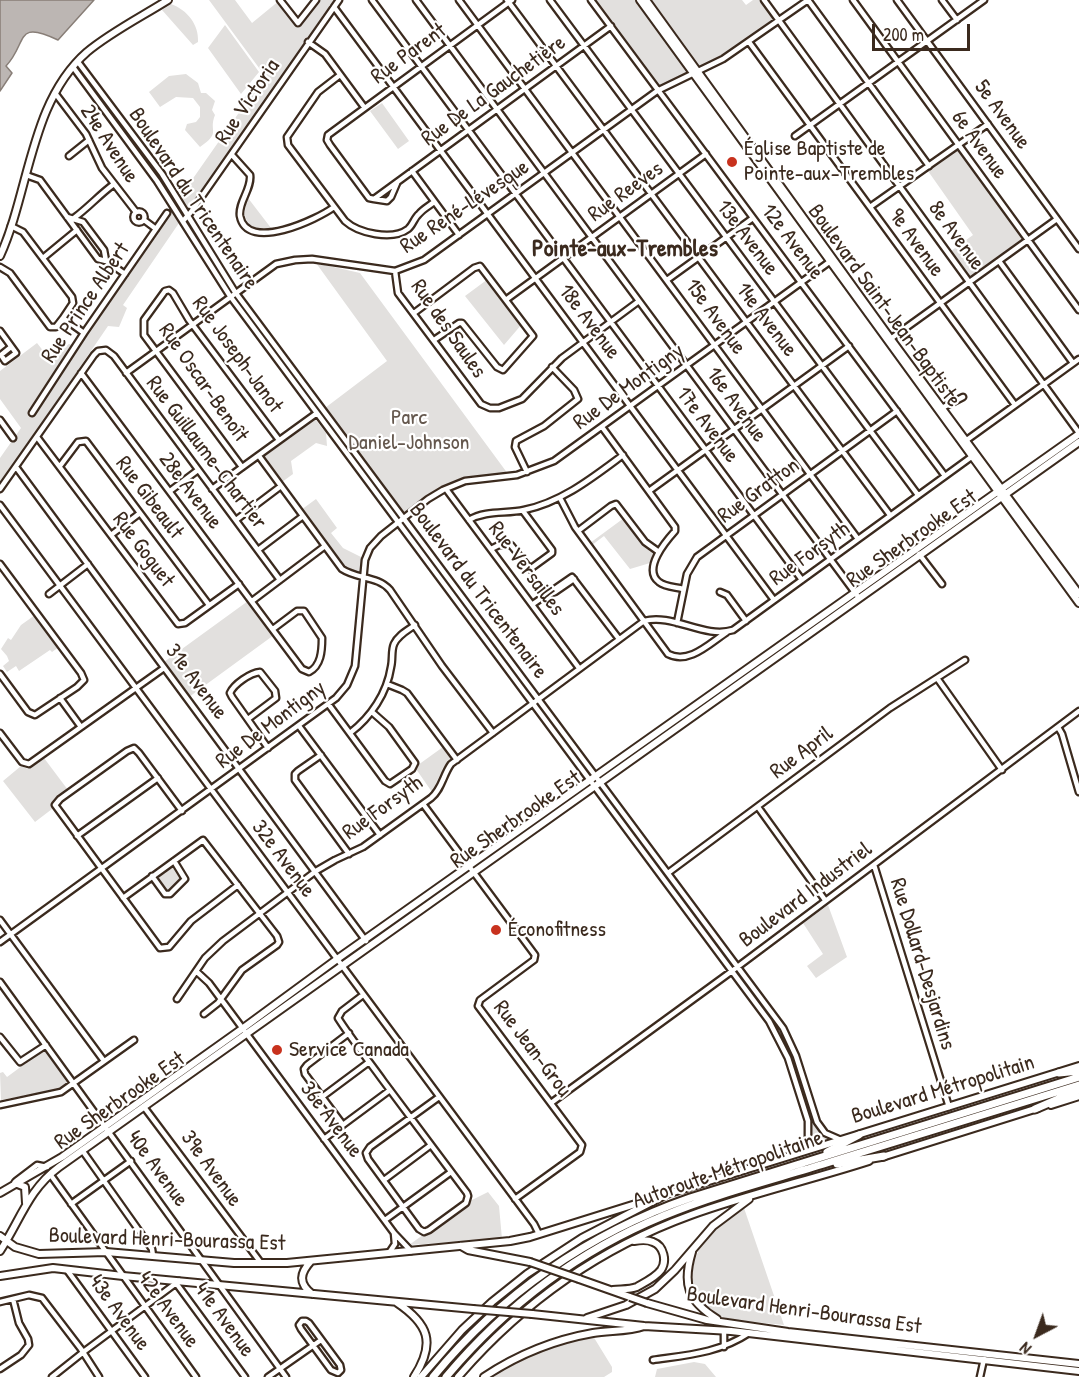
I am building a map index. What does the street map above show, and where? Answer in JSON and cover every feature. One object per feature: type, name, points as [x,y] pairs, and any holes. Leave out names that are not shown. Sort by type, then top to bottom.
[{"type":"highway","points":[[1059,1073],[1079,1071]]},
{"type":"highway","name":"Autoroute Métropolitaine","points":[[446,1377],[476,1343],[548,1281],[592,1252],[637,1228],[681,1209],[1079,1077]]},
{"type":"highway","name":"Autoroute Métropolitaine","points":[[433,1377],[471,1335],[512,1297],[546,1271],[591,1243],[668,1206],[1079,1085]]},
{"type":"highway","points":[[1035,1109],[1079,1090]]},
{"type":"highway","points":[[807,1166],[859,1135]]},
{"type":"highway","points":[[807,1166],[884,1156]]},
{"type":"main road","points":[[0,256],[11,226],[34,143],[55,93],[75,64],[101,42],[168,0]]},
{"type":"main road","name":"Boulevard Saint-Jean-Baptiste","points":[[640,0],[1002,492],[1079,603]]},
{"type":"main road","name":"Boulevard Saint-Jean-Baptiste","points":[[646,0],[695,72]]},
{"type":"main road","name":"Rue Sherbrooke Est","points":[[0,1251],[26,1203],[48,1170],[245,1031],[342,966],[762,668],[859,598],[876,582],[1046,461],[1079,433]]},
{"type":"main road","name":"Rue Sherbrooke Est","points":[[1046,461],[1079,442]]},
{"type":"main road","name":"Boulevard Saint-Jean-Baptiste","points":[[1052,562],[1079,594]]},
{"type":"main road","name":"Rue Sherbrooke Est","points":[[0,1192],[15,1183],[48,1170],[82,1150],[107,1129],[144,1107],[337,959],[854,592],[876,582]]},
{"type":"main road","points":[[782,644],[786,650]]},
{"type":"main road","points":[[757,661],[762,668]]},
{"type":"main road","points":[[694,706],[699,712]]},
{"type":"main road","points":[[670,723],[675,730]]},
{"type":"main road","points":[[544,822],[545,812]]},
{"type":"main road","points":[[507,839],[508,848]]},
{"type":"main road","points":[[436,889],[441,896]]},
{"type":"main road","points":[[407,909],[412,916]]},
{"type":"main road","name":"Boulevard Métropolitain","points":[[420,1377],[468,1325],[527,1274],[582,1238],[667,1194],[1079,1066]]},
{"type":"main road","name":"Boulevard Métropolitain","points":[[458,1377],[487,1345],[534,1303],[576,1272],[630,1241],[690,1215],[1079,1096]]},
{"type":"main road","points":[[15,1183],[25,1187],[26,1203]]},
{"type":"main road","points":[[461,1246],[502,1242],[539,1234],[667,1194]]},
{"type":"main road","points":[[586,1318],[622,1307],[647,1294],[672,1274],[715,1224],[753,1196]]},
{"type":"main road","name":"Boulevard Henri-Bourassa Est","points":[[0,1236],[15,1247],[39,1254],[106,1252],[203,1262],[248,1263],[311,1260],[461,1246],[468,1250],[530,1262],[647,1303],[692,1316],[818,1336],[1079,1364]]},
{"type":"main road","points":[[613,1290],[636,1287],[657,1274],[663,1266],[664,1255],[658,1245],[648,1240],[630,1241]]},
{"type":"main road","points":[[692,1250],[687,1273],[690,1292],[699,1307],[720,1321]]},
{"type":"main road","points":[[311,1260],[303,1271],[301,1279],[304,1287],[312,1294]]},
{"type":"main road","name":"Boulevard Henri-Bourassa Est","points":[[0,1276],[25,1271],[66,1268],[178,1282],[586,1318],[644,1326],[749,1333],[1079,1371]]},
{"type":"main road","points":[[396,1302],[415,1315],[426,1334],[426,1354],[414,1377]]},
{"type":"main road","points":[[724,1331],[732,1323]]},
{"type":"main road","points":[[484,1377],[517,1358],[556,1342],[596,1332],[636,1329],[644,1326]]},
{"type":"street","points":[[280,0],[298,23],[316,0]]},
{"type":"street","name":"Rue Victoria","points":[[183,221],[232,155],[339,0]]},
{"type":"street","name":"17e Avenue","points":[[372,0],[802,580]]},
{"type":"street","name":"16e Avenue","points":[[416,0],[859,598]]},
{"type":"street","name":"15e Avenue","points":[[459,0],[858,539]]},
{"type":"street","name":"13e Avenue","points":[[550,0],[918,495]]},
{"type":"street","name":"12e Avenue","points":[[591,0],[945,476]]},
{"type":"street","name":"8e Avenue","points":[[764,0],[1079,433]]},
{"type":"street","points":[[808,0],[929,166]]},
{"type":"street","name":"Rue René-Lévesque","points":[[126,373],[276,264],[295,260],[312,260],[395,271],[424,260],[657,91],[723,59],[808,0]]},
{"type":"street","name":"6e Avenue","points":[[853,0],[1079,310]]},
{"type":"street","name":"5e Avenue","points":[[897,0],[1079,249]]},
{"type":"street","points":[[942,0],[957,20]]},
{"type":"street","points":[[795,136],[984,0]]},
{"type":"street","name":"Rue Parent","points":[[374,199],[369,198],[365,193],[328,143],[327,137],[333,129],[509,1]]},
{"type":"street","name":"14e Avenue","points":[[509,1],[890,515]]},
{"type":"street","name":"18e Avenue","points":[[334,7],[774,600]]},
{"type":"street","name":"Rue De La Gauchetière","points":[[374,199],[611,26]]},
{"type":"street","points":[[308,42],[325,54],[364,107]]},
{"type":"street","name":"9e Avenue","points":[[749,42],[1015,405]]},
{"type":"street","name":"Boulevard du Tricentenaire","points":[[75,64],[144,150],[235,292],[538,700],[592,778]]},
{"type":"street","name":"Boulevard du Tricentenaire","points":[[75,64],[183,221],[230,296],[354,465],[532,704],[668,873],[783,1028],[796,1056],[819,1126],[827,1134],[841,1140]]},
{"type":"street","points":[[340,75],[318,92],[286,139],[288,145],[345,221],[356,229],[394,235],[406,230],[421,212],[434,202]]},
{"type":"street","name":"24e Avenue","points":[[55,93],[89,140],[99,164],[136,212]]},
{"type":"street","points":[[870,207],[988,124]]},
{"type":"street","points":[[69,156],[89,140]]},
{"type":"street","points":[[138,155],[144,150]]},
{"type":"street","name":"Rue Reeves","points":[[507,299],[706,154]]},
{"type":"street","points":[[232,155],[249,175],[250,184],[240,209],[240,216],[253,231],[260,233],[287,229],[315,219],[334,207]]},
{"type":"street","points":[[412,171],[459,235]]},
{"type":"street","points":[[26,175],[40,180],[98,259],[106,261],[125,274]]},
{"type":"street","name":"Rue De La Gauchetière","points":[[374,199],[389,200],[397,183]]},
{"type":"street","points":[[74,218],[91,205],[94,198],[114,184]]},
{"type":"street","name":"24e Avenue","points":[[136,212],[142,212],[144,220],[156,229]]},
{"type":"street","name":"24e Avenue","points":[[136,212],[133,218],[135,221],[140,223],[144,220]]},
{"type":"street","name":"Rue Prince Albert","points":[[32,413],[167,213]]},
{"type":"street","points":[[67,217],[83,222],[104,250],[106,261]]},
{"type":"street","points":[[667,280],[753,218]]},
{"type":"street","points":[[889,340],[1057,219]]},
{"type":"street","points":[[0,267],[10,273],[50,327],[56,327],[72,305],[73,299],[23,232],[11,226]]},
{"type":"street","points":[[43,258],[77,230]]},
{"type":"street","name":"Rue De Montigny","points":[[0,942],[328,705],[347,685],[355,666],[365,560],[370,548],[381,536],[428,499],[446,489],[475,479],[510,477],[554,461],[831,260]]},
{"type":"street","points":[[999,261],[1073,363]]},
{"type":"street","points":[[414,313],[474,268],[480,266],[533,336],[503,370],[497,367],[462,323],[459,322],[434,340]]},
{"type":"street","name":"Rue des Saules","points":[[395,271],[398,293],[481,404],[490,408],[499,408],[518,402],[527,396],[552,367]]},
{"type":"street","name":"Rue Joseph-Janot","points":[[169,290],[279,440]]},
{"type":"street","name":"Rue Oscar-Benoît","points":[[169,290],[163,293],[144,320],[144,335],[242,467]]},
{"type":"street","points":[[527,472],[515,447],[516,441],[539,429],[578,399],[574,390],[552,367],[639,301]]},
{"type":"street","points":[[63,318],[84,333]]},
{"type":"street","points":[[0,332],[11,347]]},
{"type":"street","points":[[261,338],[266,334]]},
{"type":"street","points":[[649,491],[849,346]]},
{"type":"street","name":"Rue Guillaume-Chartier","points":[[81,374],[94,355],[102,350],[114,356],[280,580]]},
{"type":"street","points":[[964,442],[1079,359]]},
{"type":"street","points":[[0,489],[81,374]]},
{"type":"street","name":"28e Avenue","points":[[81,374],[302,669],[309,672],[314,669],[320,658],[322,638],[304,611],[297,611],[273,629]]},
{"type":"street","points":[[940,410],[963,397]]},
{"type":"street","points":[[213,489],[322,409]]},
{"type":"street","name":"Rue Gratton","points":[[676,623],[687,574],[693,562],[702,553],[897,411]]},
{"type":"street","points":[[0,420],[13,438]]},
{"type":"street","points":[[602,427],[676,529],[659,552],[653,568],[656,578],[664,585],[683,589]]},
{"type":"street","points":[[334,437],[340,433]]},
{"type":"street","name":"Rue Goguet","points":[[37,437],[178,624],[183,624],[239,584]]},
{"type":"street","name":"Rue Gibeault","points":[[60,466],[78,441],[86,441],[209,606]]},
{"type":"street","points":[[469,519],[485,514],[523,511],[560,498],[582,485],[622,455]]},
{"type":"street","name":"Rue Forsyth","points":[[560,498],[578,531],[668,654],[685,658],[746,621],[974,455]]},
{"type":"street","points":[[259,456],[342,569],[386,586],[493,734]]},
{"type":"street","points":[[354,465],[360,461]]},
{"type":"street","name":"31e Avenue","points":[[16,467],[370,946]]},
{"type":"street","points":[[170,491],[198,470]]},
{"type":"street","points":[[372,489],[378,484]]},
{"type":"street","points":[[236,520],[281,486]]},
{"type":"street","name":"Rue Versailles","points":[[446,489],[579,668]]},
{"type":"street","points":[[578,531],[616,504],[645,542],[659,552]]},
{"type":"street","name":"32e Avenue","points":[[0,505],[539,1234]]},
{"type":"street","points":[[491,549],[499,545],[510,544],[530,569],[552,554],[552,550],[523,511]]},
{"type":"street","points":[[111,535],[140,513]]},
{"type":"street","points":[[258,550],[303,516]]},
{"type":"street","points":[[252,601],[325,546]]},
{"type":"street","points":[[918,552],[942,584]]},
{"type":"street","points":[[0,564],[83,675],[84,680],[38,714],[31,714],[0,674]]},
{"type":"street","points":[[49,594],[88,564]]},
{"type":"street","points":[[533,604],[570,577],[574,579],[619,639]]},
{"type":"street","points":[[720,592],[727,595],[746,621]]},
{"type":"street","points":[[644,621],[657,619],[710,630],[728,631]]},
{"type":"street","name":"Rue Forsyth","points":[[177,999],[216,946],[316,871],[380,835],[423,804],[436,794],[446,772],[457,760],[644,621]]},
{"type":"street","points":[[350,733],[372,712],[387,684],[394,643],[416,625]]},
{"type":"street","points":[[710,630],[714,634],[714,641]]},
{"type":"street","name":"Rue April","points":[[662,878],[848,738],[966,660]]},
{"type":"street","points":[[0,733],[26,765],[164,668]]},
{"type":"street","points":[[248,719],[275,700],[277,696],[260,672],[253,673],[230,691],[232,698],[268,748]]},
{"type":"street","points":[[937,678],[1002,770]]},
{"type":"street","points":[[387,684],[407,693],[457,760]]},
{"type":"street","points":[[60,698],[81,727]]},
{"type":"street","points":[[328,705],[387,783],[393,782],[415,765],[389,727],[372,712]]},
{"type":"street","name":"Boulevard Industriel","points":[[551,1103],[732,971],[1079,711]]},
{"type":"street","points":[[299,726],[380,835]]},
{"type":"street","points":[[1058,727],[1079,792]]},
{"type":"street","points":[[182,811],[137,750],[130,748],[56,803],[56,808],[158,945],[166,948],[191,921],[238,885]]},
{"type":"street","points":[[321,755],[298,771],[295,774],[295,780],[349,854]]},
{"type":"street","points":[[77,836],[158,778]]},
{"type":"street","name":"Boulevard du Tricentenaire","points":[[598,784],[662,878],[769,1021],[788,1058],[809,1125],[808,1139],[799,1153]]},
{"type":"street","points":[[423,804],[474,872]]},
{"type":"street","points":[[758,807],[825,900]]},
{"type":"street","points":[[123,898],[203,840],[277,936],[278,943],[238,974],[221,999],[204,1014]]},
{"type":"street","points":[[152,876],[165,894],[170,894],[185,879],[174,861]]},
{"type":"street","name":"Rue Dollard-Desjardins","points":[[874,865],[949,1107]]},
{"type":"street","name":"Rue Jean-Grou","points":[[474,872],[535,955],[534,960],[480,1000],[478,1006],[582,1147],[579,1152],[515,1199]]},
{"type":"street","points":[[0,920],[104,1061]]},
{"type":"street","name":"36e Avenue","points":[[196,971],[221,999],[394,1233],[411,1251]]},
{"type":"street","name":"40e Avenue","points":[[0,982],[286,1377]]},
{"type":"street","points":[[363,994],[338,1015],[369,1062],[390,1089],[411,1118],[467,1193],[466,1203],[424,1232],[368,1159],[366,1153],[370,1148],[411,1118],[439,1097]]},
{"type":"street","points":[[343,1125],[304,1069],[349,1033]]},
{"type":"street","points":[[0,1037],[20,1062],[46,1045]]},
{"type":"street","points":[[0,1105],[61,1092],[134,1040]]},
{"type":"street","points":[[788,1058],[796,1056]]},
{"type":"street","points":[[322,1097],[369,1062]]},
{"type":"street","points":[[324,1138],[390,1089]]},
{"type":"street","name":"39e Avenue","points":[[144,1107],[261,1263]]},
{"type":"street","points":[[384,1180],[431,1145]]},
{"type":"street","points":[[82,1150],[152,1249],[153,1256]]},
{"type":"street","points":[[71,1204],[130,1161]]},
{"type":"street","name":"42e Avenue","points":[[48,1170],[196,1377]]},
{"type":"street","points":[[385,1220],[451,1172]]},
{"type":"street","points":[[388,1252],[395,1244],[394,1233]]},
{"type":"street","points":[[248,1263],[252,1257],[251,1252]]},
{"type":"street","name":"43e Avenue","points":[[66,1268],[145,1377]]},
{"type":"street","points":[[52,1377],[82,1352],[178,1282]]},
{"type":"street","name":"41e Avenue","points":[[178,1282],[245,1377]]},
{"type":"street","points":[[0,1302],[29,1295],[42,1298],[99,1377]]},
{"type":"street","points":[[0,1369],[21,1355],[29,1345],[19,1323],[13,1299]]},
{"type":"street","points":[[302,1321],[309,1323],[340,1365],[341,1370],[338,1373],[331,1370],[313,1345],[299,1325],[302,1321]]},
{"type":"street","points":[[724,1331],[724,1347]]},
{"type":"street","points":[[653,1360],[707,1352],[724,1347],[749,1333]]},
{"type":"street","points":[[268,1377],[321,1340]]},
{"type":"street","points":[[980,1377],[985,1353]]},
{"type":"green space","points":[[209,0],[235,0],[252,23],[280,0],[298,23],[295,25],[298,28],[320,0],[336,0],[190,209],[180,197],[245,104],[242,101],[262,72]]},
{"type":"green space","points":[[591,0],[640,0],[693,73],[657,91]]},
{"type":"green space","points":[[649,0],[742,0],[746,5],[753,0],[759,0],[773,19],[731,50],[699,67]]},
{"type":"green space","points":[[171,4],[191,18],[198,35],[198,42],[193,45],[162,10]]},
{"type":"green space","points":[[225,25],[259,72],[241,94],[208,48]]},
{"type":"green space","points":[[186,74],[198,83],[201,93],[206,93],[215,101],[212,110],[215,115],[213,135],[200,147],[185,130],[187,124],[196,122],[200,117],[200,107],[193,98],[176,97],[160,107],[149,92],[169,76]]},
{"type":"green space","points":[[382,103],[409,141],[398,149],[370,111]]},
{"type":"green space","points":[[958,149],[1023,239],[971,276],[951,251],[973,235],[928,171]]},
{"type":"green space","points":[[248,198],[271,228],[255,229],[248,222],[245,211]]},
{"type":"green space","points":[[172,211],[179,223],[123,305],[127,308],[119,327],[108,326],[0,484],[0,458],[21,428],[0,399],[0,371],[37,343],[48,357],[69,344],[77,346],[43,399]]},
{"type":"green space","name":"Parc Daniel-Johnson","points":[[316,263],[360,273],[508,474],[477,477],[452,484],[404,514],[325,408],[387,361]]},
{"type":"green space","points":[[488,279],[522,324],[504,345],[465,296]]},
{"type":"green space","points":[[315,419],[326,433],[327,446],[316,443],[291,461],[293,474],[282,482],[263,457]]},
{"type":"green space","points":[[316,499],[337,528],[331,533],[343,548],[363,558],[360,574],[342,566],[301,510]]},
{"type":"green space","points":[[624,518],[645,546],[654,552],[650,563],[630,569],[604,536],[592,545],[590,543]]},
{"type":"green space","points":[[248,601],[274,635],[189,697],[164,662]]},
{"type":"green space","points":[[35,615],[59,647],[52,652],[50,650],[19,671],[16,666],[7,672],[3,666],[9,661],[1,649],[8,638],[11,640],[21,625]]},
{"type":"green space","points":[[443,747],[451,759],[443,768],[432,792],[416,769],[418,765]]},
{"type":"green space","points":[[44,758],[68,790],[56,798],[52,802],[52,809],[35,822],[3,781],[21,766],[28,769]]},
{"type":"green space","points":[[171,866],[182,879],[167,892],[156,879]]},
{"type":"green space","points":[[828,905],[847,957],[816,978],[807,966],[823,954],[803,923]]},
{"type":"green space","points":[[45,1049],[67,1080],[67,1085],[59,1089],[1,1100],[0,1073],[3,1072],[7,1077]]},
{"type":"green space","points":[[793,1059],[797,1069],[803,1091],[792,1060]]},
{"type":"green space","points":[[806,1104],[816,1125],[832,1139],[806,1147],[809,1138],[809,1116]]},
{"type":"green space","points":[[488,1192],[499,1206],[502,1239],[409,1245],[470,1201]]},
{"type":"green space","points":[[744,1208],[784,1325],[719,1316],[702,1305],[696,1296],[692,1274],[698,1251],[711,1233]]},
{"type":"green space","points":[[593,1336],[612,1367],[612,1372],[604,1377],[493,1377],[515,1363],[540,1352]]},
{"type":"green space","points":[[694,1362],[705,1364],[716,1377],[655,1377],[657,1369]]},
{"type":"shaded area","points":[[0,0],[94,0],[58,40],[34,32],[24,36],[6,66],[12,73],[0,91]]},
{"type":"place","name":"Église Baptiste de Pointe-aux-Trembles","points":[[732,162]]},
{"type":"place","name":"Éconofitness","points":[[496,930]]},
{"type":"place","name":"Service Canada","points":[[277,1050]]},
{"type":"district","name":"Pointe-aux-Trembles","points":[[625,250]]}]
